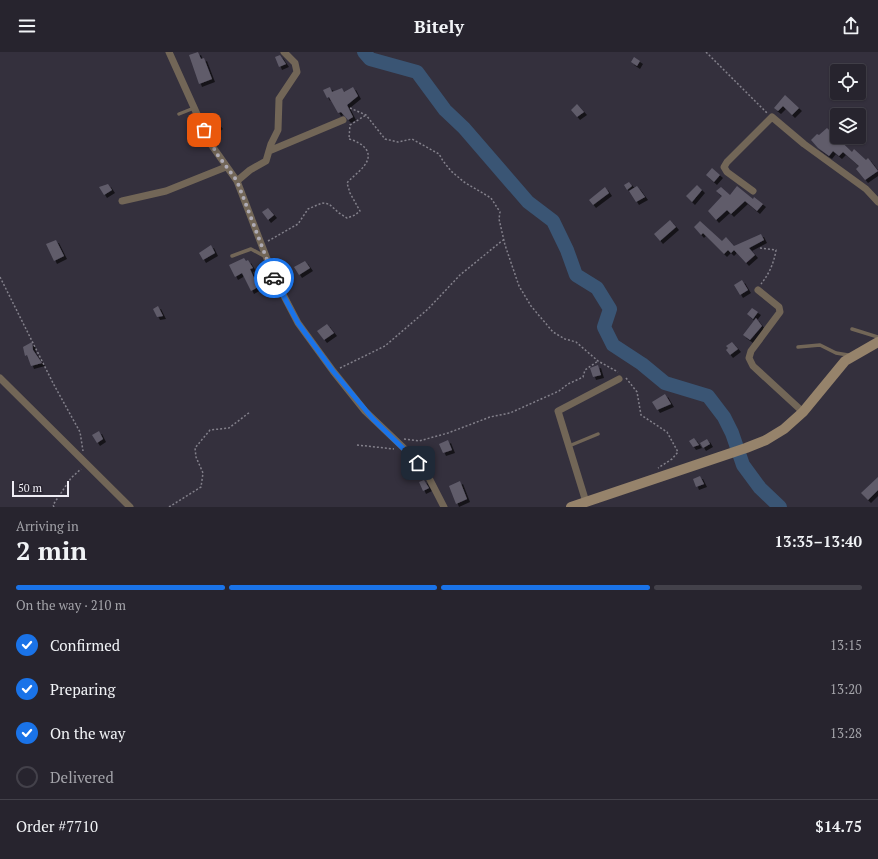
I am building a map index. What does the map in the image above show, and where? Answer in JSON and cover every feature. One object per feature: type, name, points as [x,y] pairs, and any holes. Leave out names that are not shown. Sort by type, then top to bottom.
[{"type":"street","points":[[169,52],[210,143],[237,181],[274,277],[298,323],[333,371],[369,415],[395,439],[426,472],[444,507]]},
{"type":"street","points":[[237,181],[250,170],[265,162],[278,130],[279,99],[297,72],[295,63],[284,52]]},
{"type":"street","points":[[753,191],[727,172],[724,167],[727,162],[772,117],[804,144],[866,189],[878,202]]},
{"type":"street","points":[[269,151],[343,120]]},
{"type":"street","points":[[122,202],[166,191],[226,167]]},
{"type":"street","points":[[758,290],[779,307],[780,312],[751,351],[749,358],[753,366],[803,412]]},
{"type":"street","points":[[571,507],[746,448],[775,435],[803,412],[839,366],[851,356],[878,342]]},
{"type":"street","points":[[586,502],[558,411],[622,377]]},
{"type":"street","points":[[0,378],[130,507]]},
{"type":"lane","points":[[178,114],[194,108]]},
{"type":"lane","points":[[232,256],[251,249],[266,257]]},
{"type":"lane","points":[[852,329],[878,337]]},
{"type":"lane","points":[[798,347],[820,345],[836,354],[851,356]]},
{"type":"lane","points":[[568,446],[598,434]]},
{"type":"path","points":[[706,52],[772,117]]},
{"type":"path","points":[[350,108],[366,115],[385,139],[398,142],[412,140],[439,154],[443,161],[464,182],[491,198],[500,212],[498,219],[503,240],[519,286],[531,306],[553,332],[565,339],[576,342],[598,361],[622,377],[637,392],[641,415],[666,432],[678,452],[672,459],[654,470]]},
{"type":"path","points":[[261,245],[298,224],[308,210],[322,203],[329,204],[347,218],[355,216],[360,211],[350,193],[347,184],[363,168],[368,159],[368,153],[363,145],[350,139],[349,134],[350,125],[366,115]]},
{"type":"path","points":[[333,371],[385,346],[428,309],[460,275],[491,252],[503,240]]},
{"type":"path","points":[[758,290],[758,287],[768,275],[775,259],[776,250],[760,248]]},
{"type":"path","points":[[0,277],[53,383],[80,432],[85,464],[70,478],[53,505],[54,507]]},
{"type":"path","points":[[395,439],[419,441],[448,433],[490,417],[510,413],[559,391],[579,380],[583,377],[585,370],[598,361]]},
{"type":"path","points":[[169,507],[201,487],[203,473],[196,457],[195,448],[205,434],[210,430],[229,428],[250,412]]},
{"type":"path","points":[[357,445],[389,449],[404,448]]},
{"type":"building","points":[[198,52],[201,59],[204,58],[212,79],[199,84],[189,55]]},
{"type":"building","points":[[280,55],[286,64],[279,67],[275,57]]},
{"type":"building","points":[[634,57],[640,61],[637,66],[631,62]]},
{"type":"building","points":[[330,87],[332,92],[342,88],[344,92],[353,87],[358,96],[347,105],[353,117],[348,120],[341,112],[338,113],[329,97],[327,98],[323,90]]},
{"type":"building","points":[[785,95],[799,108],[792,115],[783,106],[778,111],[774,108]]},
{"type":"building","points":[[577,104],[584,112],[577,117],[571,110]]},
{"type":"building","points":[[216,121],[220,126],[215,130],[211,125]]},
{"type":"building","points":[[827,128],[830,131],[830,144],[844,144],[852,152],[854,149],[866,160],[868,158],[878,171],[865,180],[856,169],[859,166],[843,152],[839,156],[833,151],[829,156],[818,148],[811,140],[817,134],[819,135]]},
{"type":"building","points":[[712,168],[720,175],[714,182],[706,175]]},
{"type":"building","points":[[629,182],[632,186],[627,190],[624,185]]},
{"type":"building","points":[[108,184],[112,190],[104,195],[99,187]]},
{"type":"building","points":[[697,185],[702,190],[692,202],[686,196]]},
{"type":"building","points":[[637,186],[645,197],[636,202],[629,191]]},
{"type":"building","points":[[737,186],[753,199],[754,197],[763,204],[757,211],[745,201],[731,214],[727,210],[716,220],[708,211],[722,196],[716,191],[721,187],[730,195]]},
{"type":"building","points":[[605,187],[609,193],[593,205],[589,200]]},
{"type":"building","points":[[268,208],[274,215],[268,220],[262,212]]},
{"type":"building","points":[[670,220],[676,227],[660,241],[654,234]]},
{"type":"building","points":[[700,221],[722,241],[726,237],[734,246],[761,234],[764,240],[749,248],[755,255],[746,263],[734,250],[731,253],[728,250],[724,254],[703,233],[701,235],[694,227]]},
{"type":"building","points":[[56,240],[64,256],[54,261],[46,244]]},
{"type":"building","points":[[211,245],[215,253],[203,260],[199,253]]},
{"type":"building","points":[[244,258],[246,261],[248,260],[253,268],[250,269],[258,287],[251,291],[242,273],[235,277],[229,265]]},
{"type":"building","points":[[305,261],[310,268],[299,275],[294,267]]},
{"type":"building","points":[[742,280],[748,290],[740,295],[734,285]]},
{"type":"building","points":[[158,306],[163,316],[157,317],[153,309]]},
{"type":"building","points":[[752,308],[758,312],[753,319],[747,314]]},
{"type":"building","points":[[756,318],[762,326],[750,340],[743,335]]},
{"type":"building","points":[[327,324],[334,333],[324,340],[317,331]]},
{"type":"building","points":[[32,342],[33,350],[42,363],[31,366],[27,355],[25,356],[23,347]]},
{"type":"building","points":[[732,342],[738,349],[730,355],[726,350],[728,348],[726,346]]},
{"type":"building","points":[[598,365],[601,375],[593,377],[590,368]]},
{"type":"building","points":[[665,394],[671,404],[657,410],[652,402]]},
{"type":"building","points":[[99,431],[103,439],[97,443],[92,435]]},
{"type":"building","points":[[694,438],[699,445],[693,447],[689,441]]},
{"type":"building","points":[[707,439],[710,444],[703,448],[700,443]]},
{"type":"building","points":[[448,440],[452,450],[443,453],[439,444]]},
{"type":"building","points":[[409,464],[414,472],[408,476],[403,468]]},
{"type":"building","points":[[700,476],[704,484],[696,487],[693,479]]},
{"type":"building","points":[[878,477],[878,490],[868,500],[861,493]]},
{"type":"building","points":[[424,480],[429,488],[423,491],[419,482]]},
{"type":"building","points":[[460,481],[467,499],[456,504],[449,486]]},
{"type":"waterway","points":[[364,52],[370,59],[417,72],[445,110],[464,128],[528,202],[553,221],[567,250],[576,275],[597,288],[610,309],[604,327],[613,345],[642,364],[665,383],[708,396],[724,417],[732,433],[743,465],[760,488],[780,507]]},
{"type":"way so far","points":[[204,130],[217,154],[237,181],[274,278]]},
{"type":"route","points":[[274,278],[298,323],[333,371],[348,387],[365,411],[409,452],[418,463]]}]
